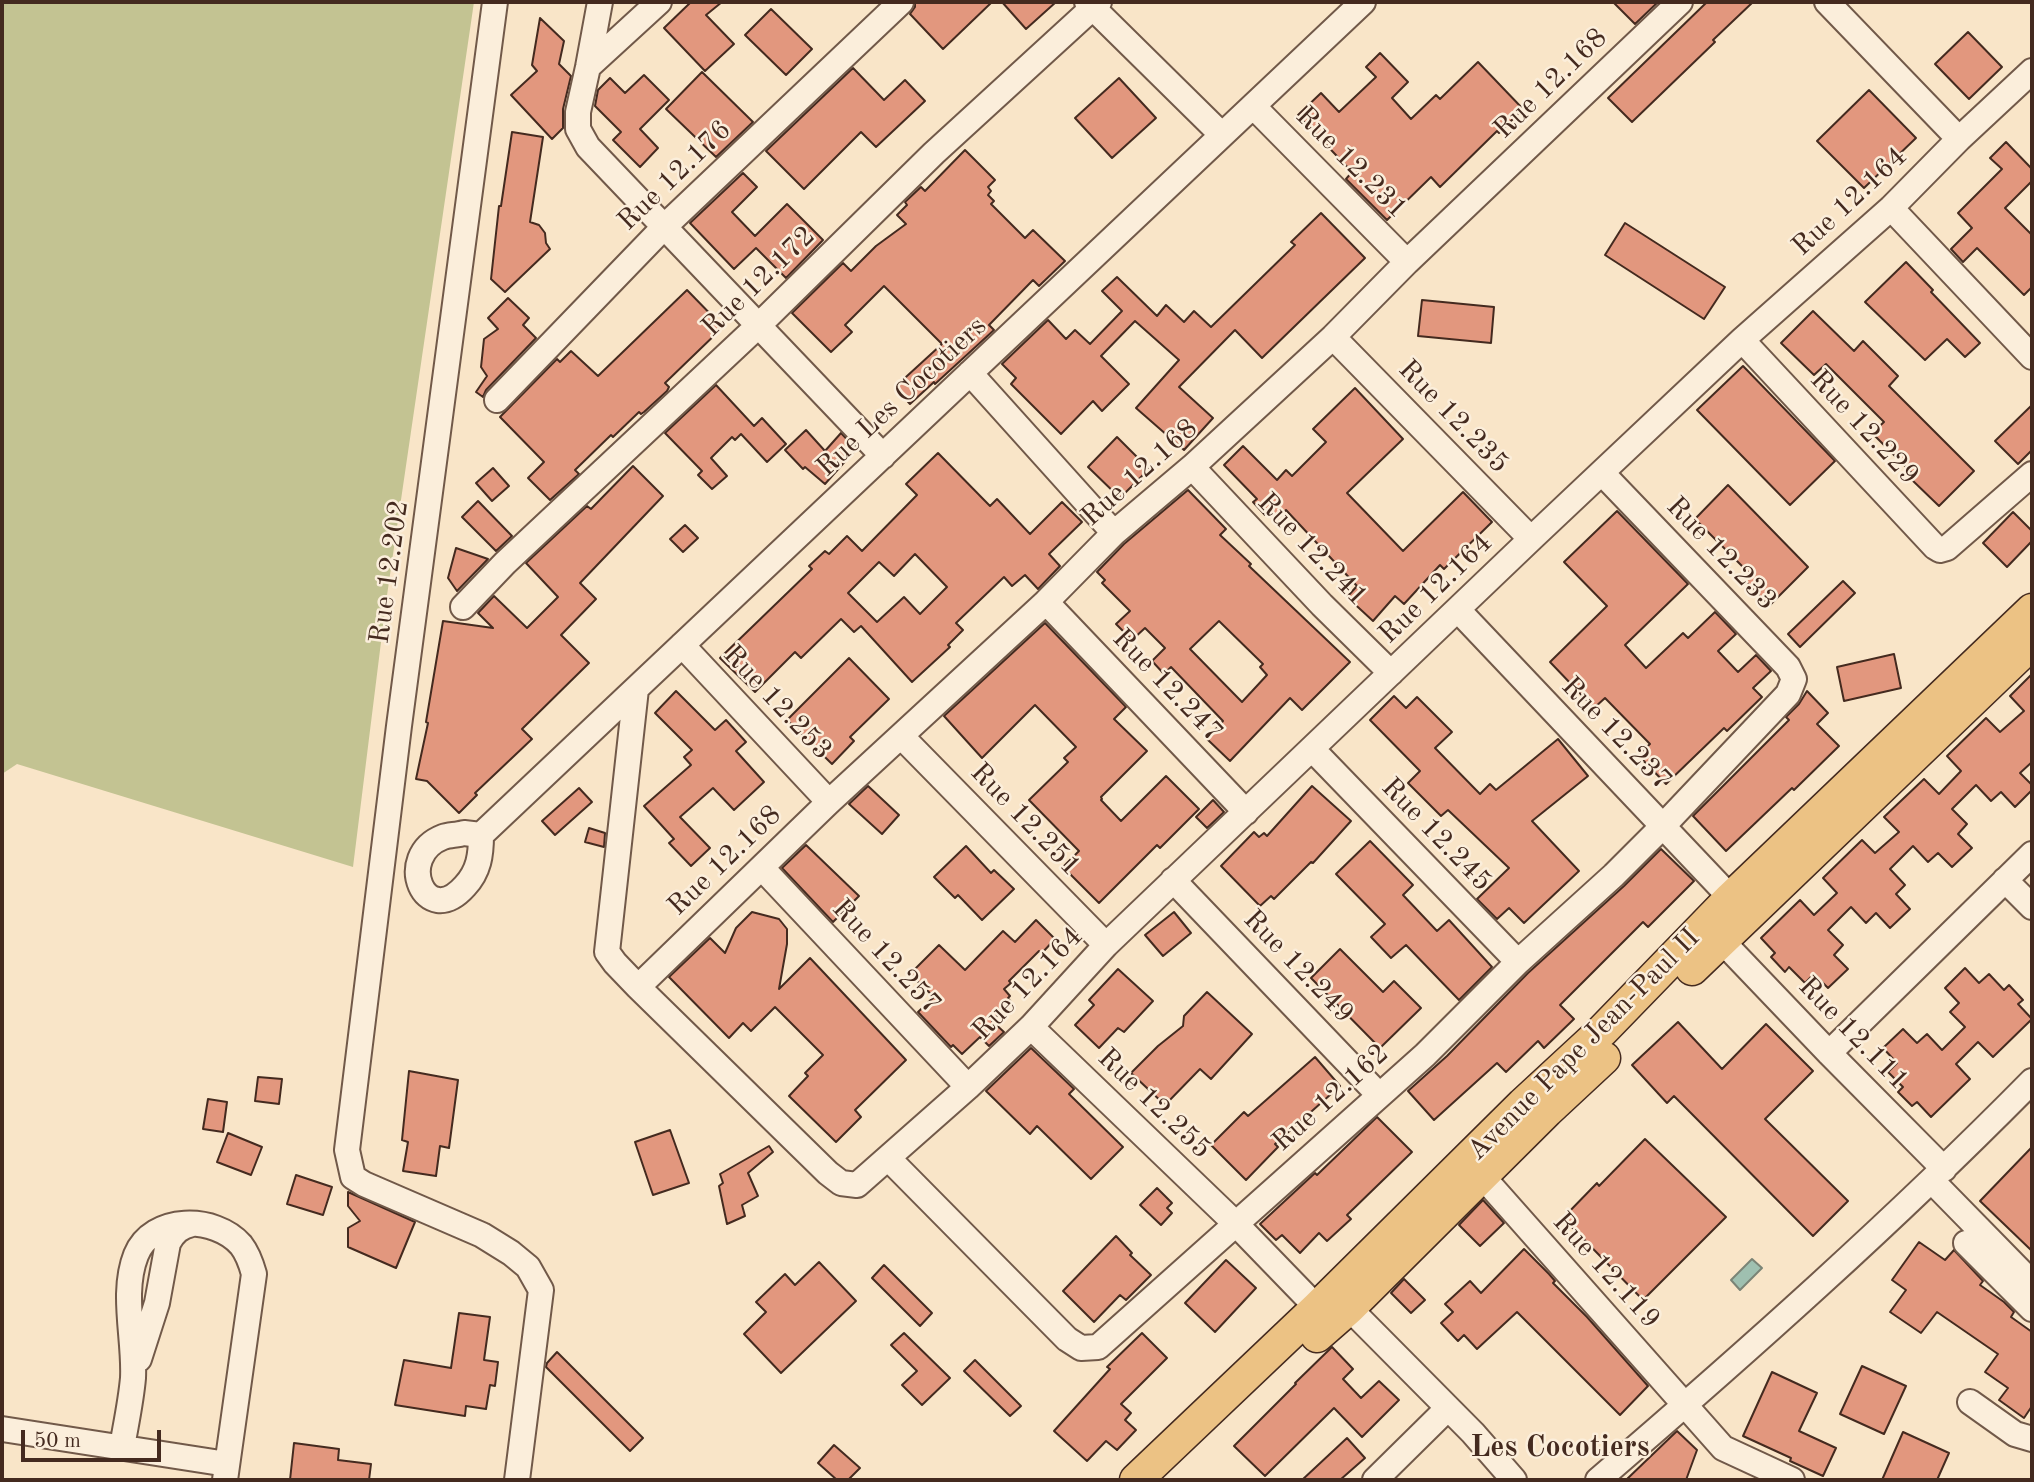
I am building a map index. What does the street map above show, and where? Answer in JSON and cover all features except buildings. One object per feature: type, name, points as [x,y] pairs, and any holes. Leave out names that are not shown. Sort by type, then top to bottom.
[{"type":"main road","name":"Avenue Pape Jean-Paul II","points":[[1167,1480],[1333,1313],[1523,1104],[1602,1031],[1731,898],[2032,610]]},
{"type":"main road","name":"Avenue Pape Jean-Paul II","points":[[1136,1480],[1333,1313],[1482,1176],[1721,940],[2032,643]]},
{"type":"street","name":"Rue 12.202","points":[[495,2],[403,698],[347,1150],[353,1177],[482,1235],[528,1267],[541,1290],[517,1480]]},
{"type":"street","points":[[600,2],[578,112],[578,129],[588,147],[883,456]]},
{"type":"street","points":[[588,67],[659,2]]},
{"type":"street","name":"Rue 12.176","points":[[497,400],[665,226],[901,2]]},
{"type":"street","name":"Rue Les Cocotiers","points":[[481,835],[1363,2]]},
{"type":"street","name":"Rue 12.168","points":[[638,987],[830,802],[1046,603],[1114,533],[1192,467],[1333,337],[1406,262],[1680,2]]},
{"type":"street","points":[[1827,2],[1959,139]]},
{"type":"street","points":[[1093,4],[1222,135]]},
{"type":"street","name":"Rue 12.172","points":[[463,607],[505,563],[759,325],[934,153],[1093,4]]},
{"type":"street","name":"Rue 12.164","points":[[636,690],[607,952],[638,987],[828,1173],[841,1184],[858,1185],[1031,1027],[1106,945],[1531,538],[1742,340],[1891,208],[1959,139],[2032,71]]},
{"type":"street","name":"Rue 12.231","points":[[1253,106],[1406,262]]},
{"type":"street","points":[[1891,208],[2032,357]]},
{"type":"street","name":"Rue 12.235","points":[[1333,337],[1531,538]]},
{"type":"street","name":"Rue 12.229","points":[[1742,340],[1940,550],[1947,548],[2032,474]]},
{"type":"street","points":[[970,373],[1114,533]]},
{"type":"street","name":"Rue 12.241","points":[[1192,467],[1322,605],[1391,673]]},
{"type":"street","name":"Rue 12.233","points":[[1602,473],[1788,667],[1794,679]]},
{"type":"street","name":"Rue 12.247","points":[[1046,603],[1246,811]]},
{"type":"street","name":"Rue 12.237","points":[[1458,610],[1731,898]]},
{"type":"street","name":"Rue 12.253","points":[[682,645],[830,802]]},
{"type":"street","name":"Rue 12.162","points":[[888,1158],[1067,1339],[1081,1348],[1098,1347],[1425,1055],[1518,962],[1614,875],[1788,694],[1794,679]]},
{"type":"street","name":"Rue 12.251","points":[[902,737],[1106,945]]},
{"type":"street","name":"Rue 12.245","points":[[1312,748],[1518,962]]},
{"type":"street","points":[[1829,1053],[2032,853]]},
{"type":"street","name":"Rue 12.257","points":[[762,867],[968,1087]]},
{"type":"street","name":"Rue 12.249","points":[[1173,880],[1379,1095]]},
{"type":"street","points":[[2005,880],[2032,907]]},
{"type":"street","name":"Rue 12.111","points":[[1721,940],[1829,1053],[2032,1283]]},
{"type":"street","name":"Rue 12.255","points":[[1031,1027],[1333,1313],[1448,1408],[1514,1480]]},
{"type":"street","points":[[1598,1480],[1687,1405],[2030,1088]]},
{"type":"street","name":"Rue 12.119","points":[[1482,1176],[1723,1448],[1792,1480]]},
{"type":"street","points":[[2,1429],[122,1447],[226,1472],[254,1274],[250,1257],[240,1243],[226,1233],[193,1224],[176,1224],[160,1229],[146,1239],[136,1253],[130,1298],[132,1379],[122,1447]]},
{"type":"street","points":[[1966,1243],[2032,1309]]},
{"type":"street","points":[[1970,1402],[2015,1434],[2032,1439]]},
{"type":"street","points":[[1375,1480],[1448,1408]]},
{"type":"green space","points":[[2,2],[474,2],[386,602],[353,867],[17,764],[2,774]]},
{"type":"shaded area","points":[[1752,1259],[1762,1268],[1740,1290],[1731,1280]]},
{"type":"district","name":"Les Cocotiers","points":[[1560,1448]]}]
